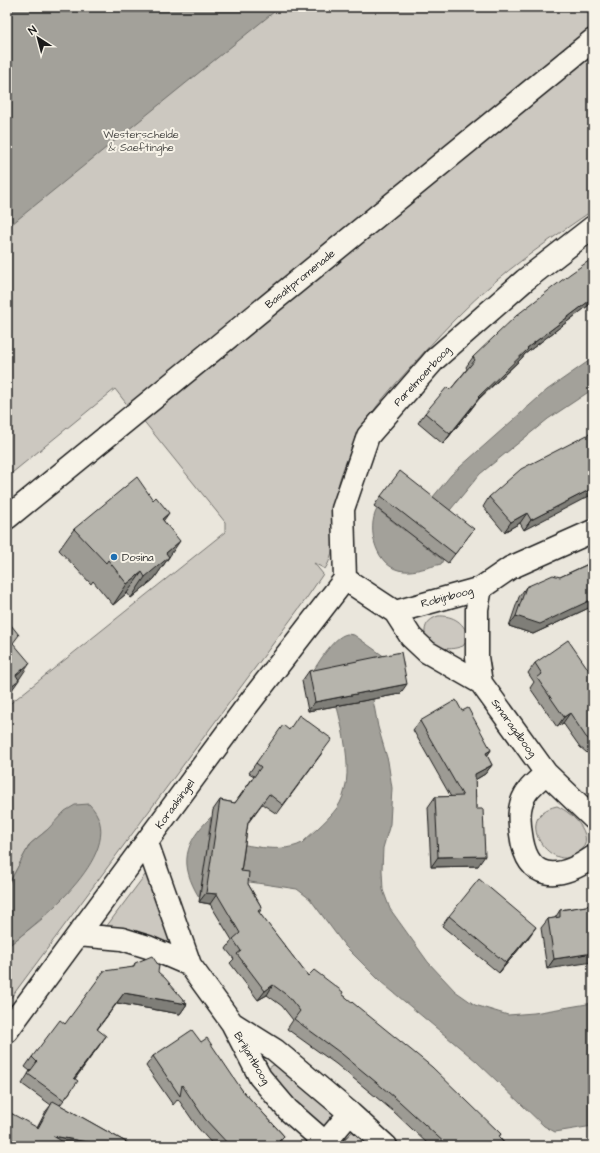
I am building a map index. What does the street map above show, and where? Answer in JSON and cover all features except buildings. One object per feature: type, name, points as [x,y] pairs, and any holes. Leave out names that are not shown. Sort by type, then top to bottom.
[{"type":"street","name":"Basaltpromenade","points":[[7,518],[593,40]]},
{"type":"street","name":"Parelmoerboog","points":[[345,579],[343,509],[368,436],[435,360],[524,280],[593,227]]},
{"type":"street","name":"Robijnboog","points":[[396,612],[481,588],[510,568],[593,531]]},
{"type":"street","points":[[345,579],[396,612]]},
{"type":"street","name":"Koraalsingel","points":[[7,1031],[147,844],[243,711],[345,579]]},
{"type":"street","name":"Smaragdboog","points":[[481,588],[477,609],[477,657],[481,683]]},
{"type":"street","name":"Smaragdboog","points":[[396,612],[411,637],[427,652],[481,683],[546,773],[593,818]]},
{"type":"street","points":[[546,773],[525,794],[518,816],[524,853],[532,866],[550,874],[566,872],[593,857]]},
{"type":"street","name":"Briljantboog","points":[[147,844],[190,965],[232,1023],[260,1077],[288,1110],[327,1145],[350,1113]]},
{"type":"street","points":[[78,936],[122,939],[148,947],[190,965]]},
{"type":"street","name":"Briljantboog","points":[[232,1023],[275,1050],[350,1113],[386,1146]]},
{"type":"green space","name":"Westerschelde & Saeftinghe","points":[[7,7],[593,7],[593,27],[129,407],[115,389],[7,477]]},
{"type":"green space","points":[[593,51],[593,210],[556,235],[485,290],[441,333],[377,406],[357,437],[340,479],[336,497],[332,554],[325,569],[314,563],[323,574],[7,1003],[7,947],[42,919],[47,830],[30,844],[7,887],[7,706],[225,532],[225,522],[142,419]]},
{"type":"green space","points":[[438,616],[449,617],[462,624],[467,633],[468,639],[463,646],[452,649],[442,648],[425,636],[427,623]]},
{"type":"green space","points":[[557,806],[570,814],[576,820],[582,827],[585,834],[583,849],[576,855],[566,858],[556,856],[546,850],[540,841],[536,830],[537,820],[544,812]]},
{"type":"green space","points":[[148,871],[176,938],[171,947],[103,931]]},
{"type":"green space","points":[[275,1065],[336,1113],[328,1127],[317,1129],[268,1069]]},
{"type":"green space","points":[[354,1130],[378,1146],[343,1146],[344,1140]]},
{"type":"shaded area","points":[[7,7],[280,7],[7,228]]},
{"type":"shaded area","points":[[593,358],[593,389],[548,419],[480,474],[422,544],[443,560],[441,564],[413,571],[404,571],[394,569],[386,563],[380,556],[373,537],[374,517],[377,509],[405,531],[451,475],[547,390]]},
{"type":"shaded area","points":[[347,634],[354,635],[392,662],[367,667],[378,727],[388,761],[392,788],[390,824],[383,848],[382,870],[383,890],[390,909],[428,962],[455,991],[475,1005],[508,1015],[534,1013],[593,1003],[593,1126],[555,1132],[544,1126],[476,1061],[381,982],[345,946],[310,899],[297,889],[203,875],[199,897],[193,885],[187,864],[187,854],[195,836],[211,817],[208,837],[256,847],[281,848],[292,847],[302,843],[337,808],[345,789],[347,774],[347,757],[341,722],[329,675],[308,679],[330,646],[341,636]]},
{"type":"shaded area","points":[[89,804],[100,822],[100,842],[91,862],[76,883],[58,903],[7,947],[7,887],[30,844],[47,830],[65,811],[75,805]]},
{"type":"place","name":"Dosina","points":[[114,557]]}]
